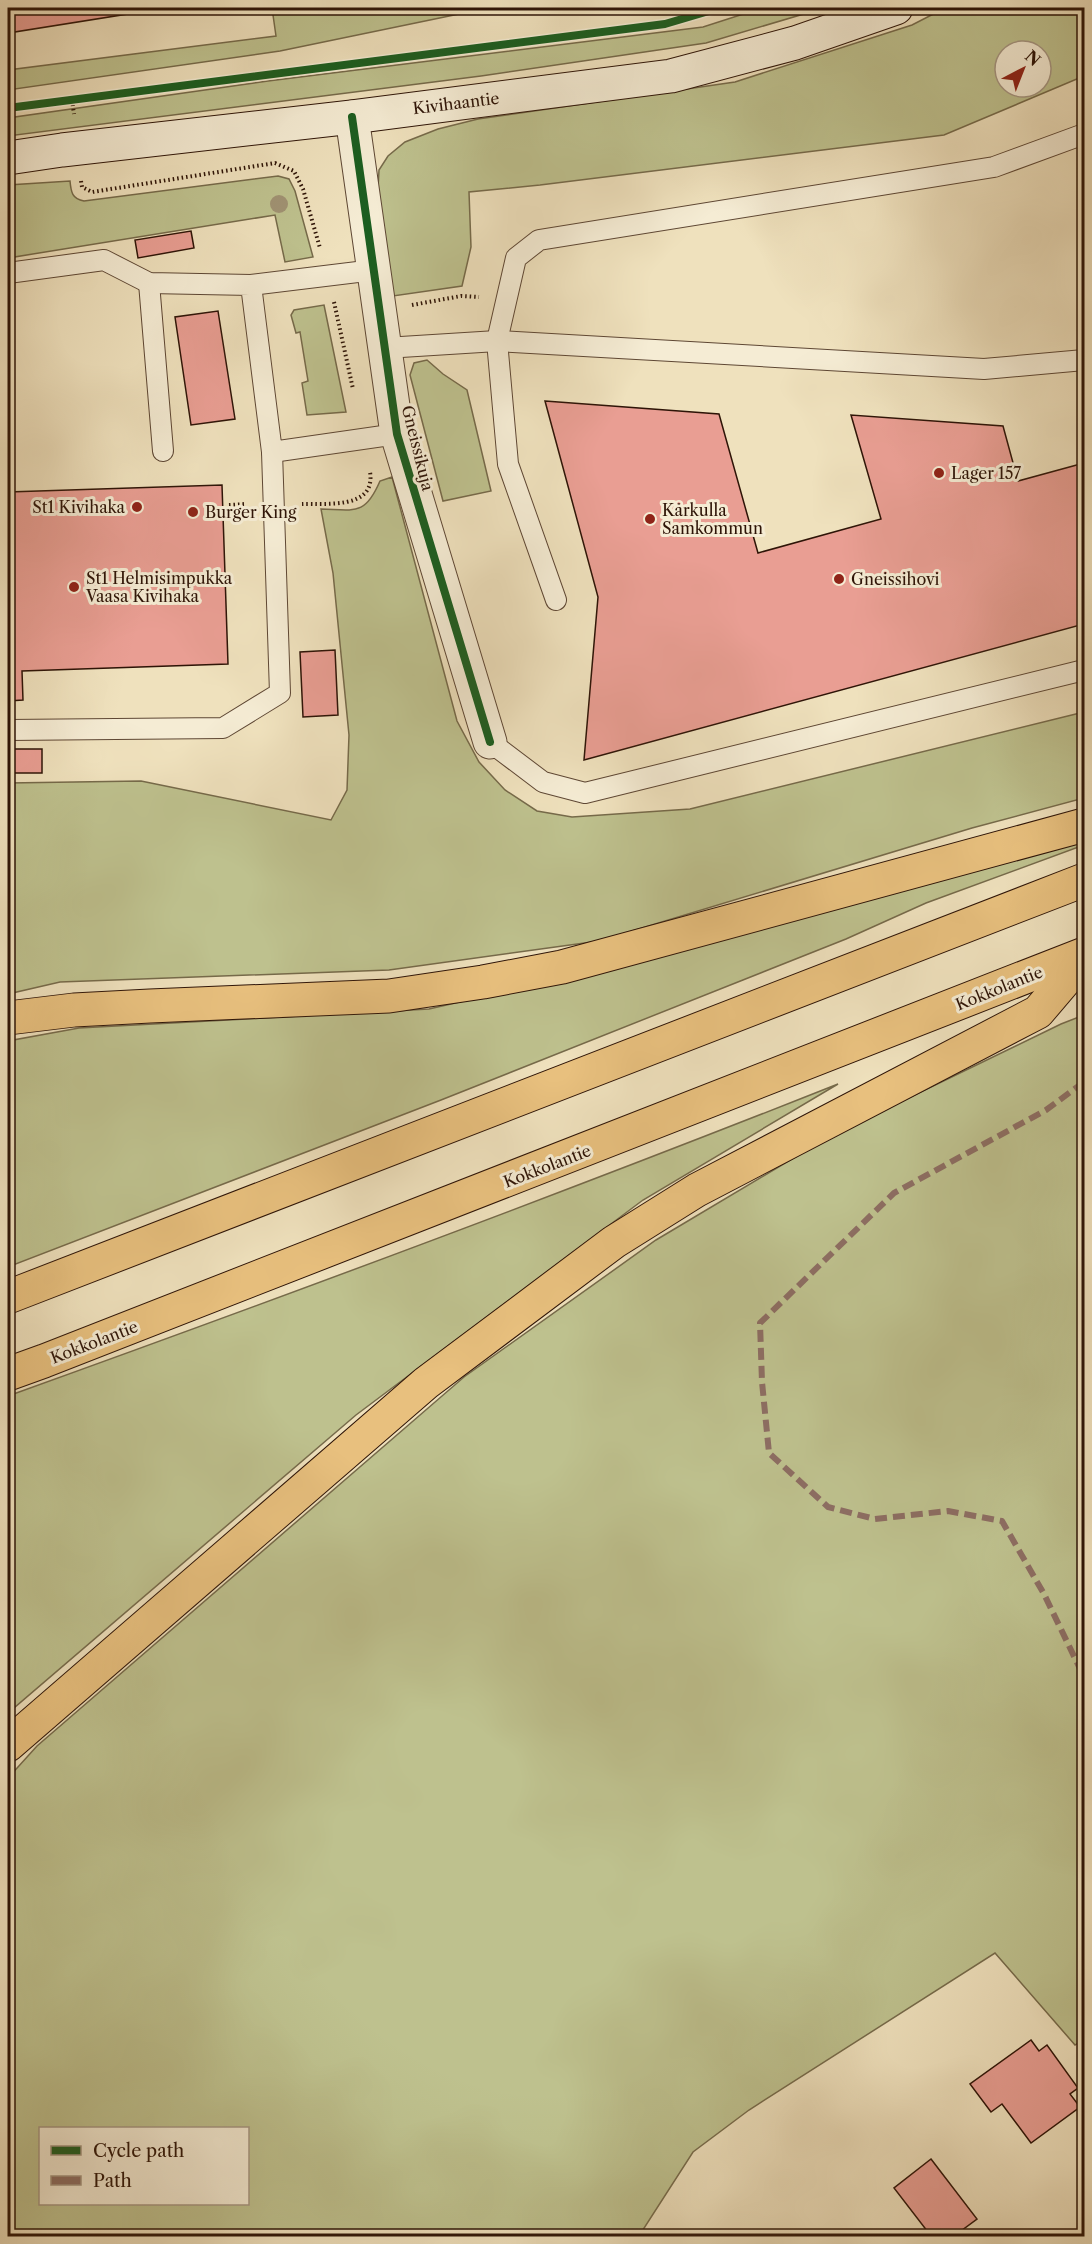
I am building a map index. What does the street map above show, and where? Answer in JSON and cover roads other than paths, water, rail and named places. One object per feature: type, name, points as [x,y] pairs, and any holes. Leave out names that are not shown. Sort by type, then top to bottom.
[{"type":"highway","points":[[8,1018],[74,1010],[389,996],[483,982],[562,967],[1084,825]]},
{"type":"highway","points":[[8,1297],[1084,880]]},
{"type":"highway","points":[[8,1744],[426,1383],[614,1242],[697,1190],[1038,1012],[1084,956]]},
{"type":"highway","name":"Kokkolantie","points":[[8,1374],[1084,956]]},
{"type":"main road","name":"Kivihaantie","points":[[8,158],[671,76],[795,44],[896,8]]},
{"type":"main road","name":"Gneissikuja","points":[[352,117],[398,434],[490,742]]},
{"type":"lane","points":[[556,600],[508,464],[497,341],[516,258],[539,240],[994,167],[1084,134]]},
{"type":"lane","points":[[8,273],[104,260],[149,283],[251,285],[374,270]]},
{"type":"lane","points":[[149,283],[163,451]]},
{"type":"lane","points":[[8,730],[223,728],[280,693],[272,452],[251,285]]},
{"type":"lane","points":[[385,348],[497,341],[984,369],[1084,360]]},
{"type":"lane","points":[[272,452],[398,434]]},
{"type":"lane","points":[[490,742],[543,782],[585,793],[1084,670]]},
{"type":"place","name":"Lager 157","points":[[939,473]]},
{"type":"place","name":"St1 Kivihaka","points":[[137,507]]},
{"type":"place","name":"Burger King","points":[[193,512]]},
{"type":"place","name":"Kårkulla Samkommun","points":[[650,519]]},
{"type":"place","name":"Gneissihovi","points":[[839,579]]},
{"type":"place","name":"St1 Helmisimpukka Vaasa Kivihaka","points":[[74,587]]}]
